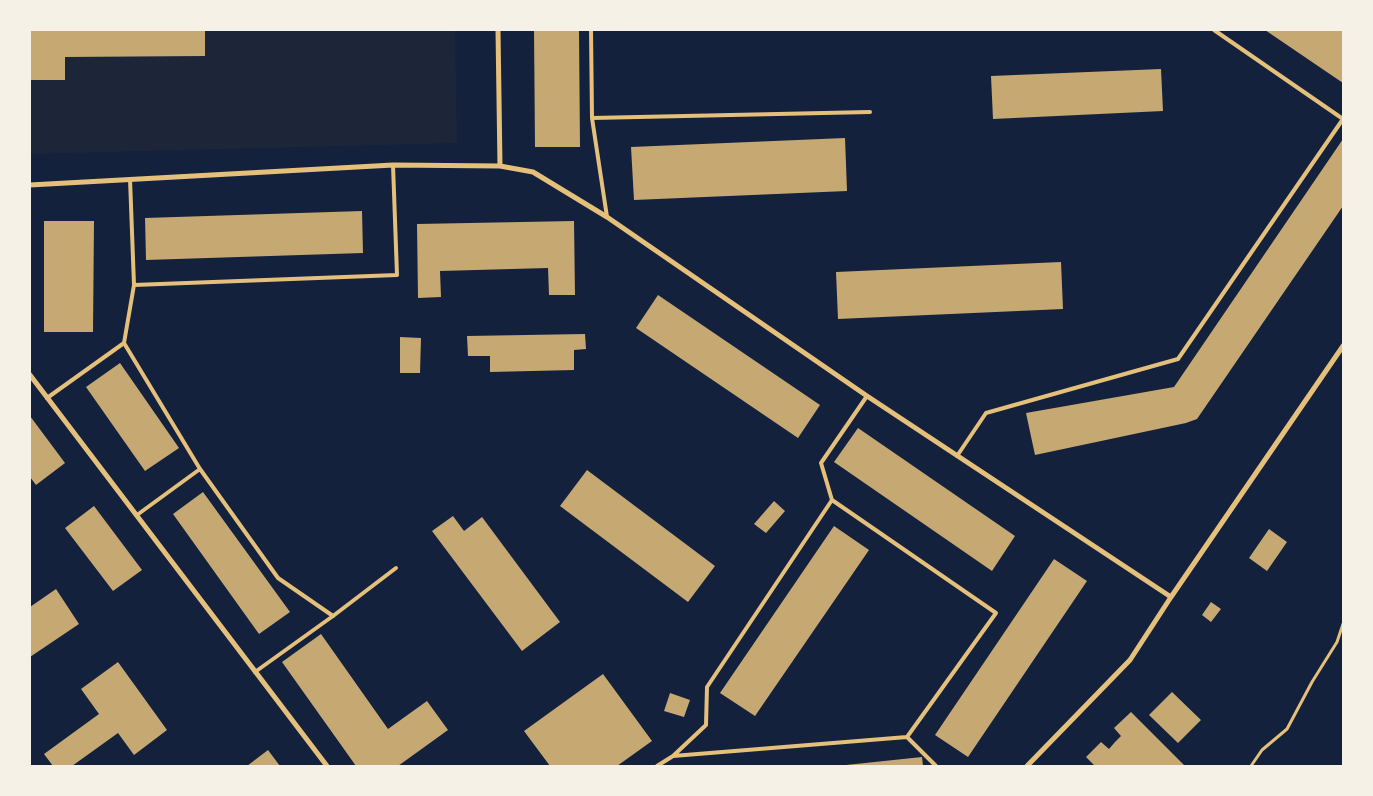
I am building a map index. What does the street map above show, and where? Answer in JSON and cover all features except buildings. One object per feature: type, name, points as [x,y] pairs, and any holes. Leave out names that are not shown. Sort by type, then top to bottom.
[{"type":"street","points":[[498,30],[500,166]]},
{"type":"street","points":[[30,185],[393,165],[500,166],[533,172],[606,217],[867,396],[1171,597]]},
{"type":"street","points":[[1027,766],[1130,660],[1343,346]]},
{"type":"street","points":[[30,375],[327,766]]},
{"type":"lane","points":[[591,30],[592,118],[606,217]]},
{"type":"lane","points":[[957,456],[986,413],[1178,359],[1343,120],[1214,30]]},
{"type":"lane","points":[[592,118],[870,112]]},
{"type":"lane","points":[[134,285],[397,275],[393,165]]},
{"type":"lane","points":[[130,179],[134,285],[124,343],[200,469],[278,578],[333,616]]},
{"type":"lane","points":[[47,398],[124,343]]},
{"type":"lane","points":[[867,396],[820,462],[832,500],[996,613],[907,737]]},
{"type":"lane","points":[[137,515],[200,469]]},
{"type":"lane","points":[[657,766],[673,756],[706,725],[706,687],[832,500]]},
{"type":"lane","points":[[255,672],[396,568]]},
{"type":"lane","points":[[673,756],[907,737],[936,766]]},
{"type":"path","points":[[1251,766],[1262,750],[1287,729],[1312,682],[1337,642],[1343,624]]},
{"type":"shaded area","points":[[30,30],[455,30],[457,143],[30,154]]}]
